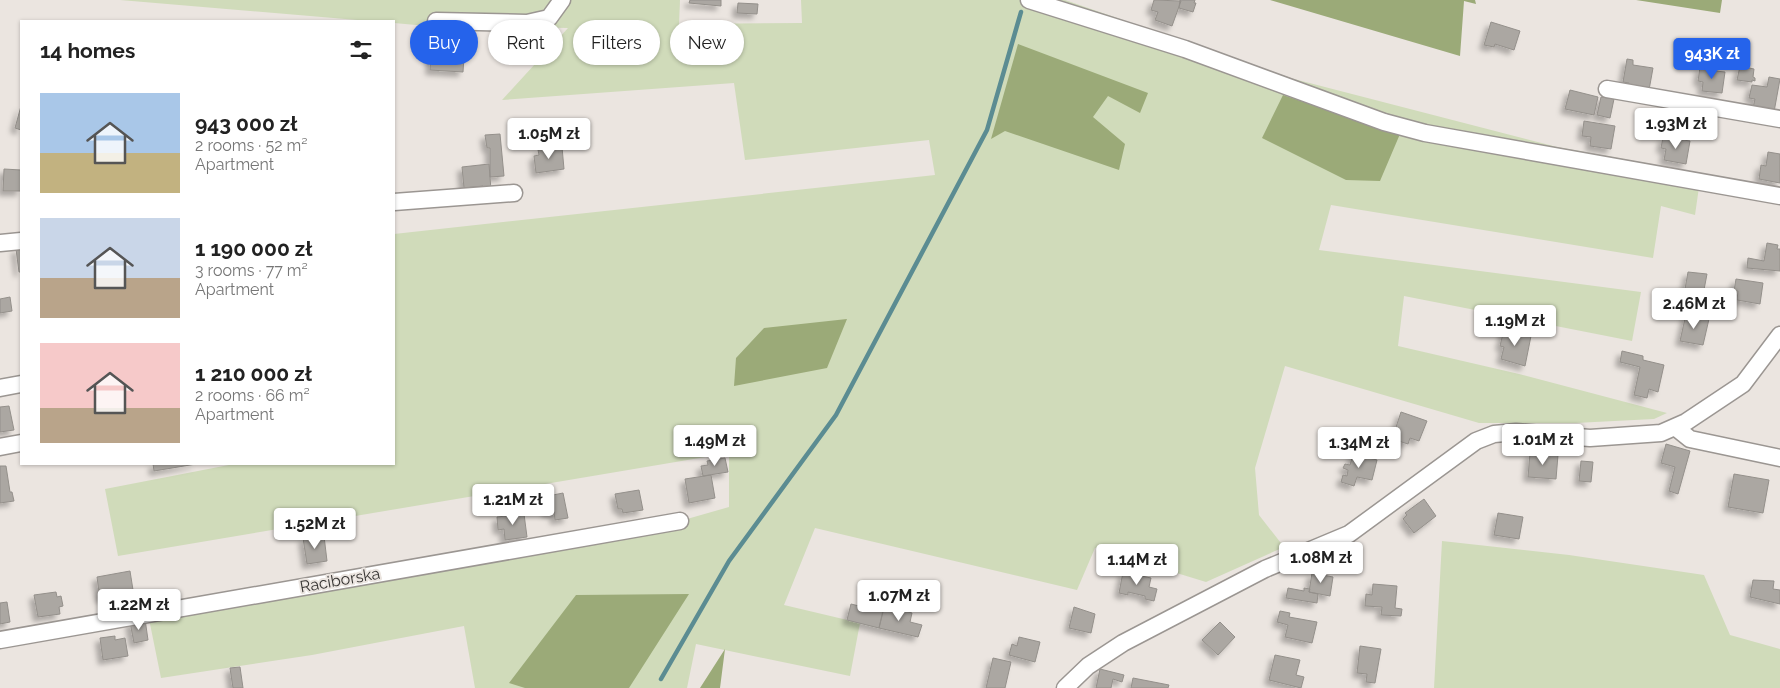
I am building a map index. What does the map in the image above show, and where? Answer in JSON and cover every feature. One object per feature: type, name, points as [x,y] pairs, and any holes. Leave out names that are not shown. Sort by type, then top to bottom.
[{"type":"street","points":[[478,21],[527,22],[549,18],[562,0]]},
{"type":"street","points":[[1029,0],[1185,49],[1384,122],[1425,133],[1780,196]]},
{"type":"street","points":[[1607,89],[1780,119]]},
{"type":"street","points":[[395,202],[514,193]]},
{"type":"street","points":[[0,243],[20,241]]},
{"type":"street","points":[[1065,688],[1088,666],[1124,643],[1266,569],[1349,534],[1476,441],[1494,434],[1516,432],[1590,438],[1661,433],[1721,401],[1743,384],[1780,335]]},
{"type":"street","points":[[0,388],[20,384]]},
{"type":"street","points":[[1675,427],[1690,439],[1780,458]]},
{"type":"street","points":[[0,446],[20,443]]},
{"type":"street","name":"Raciborska","points":[[0,640],[680,521]]},
{"type":"green space","points":[[120,0],[680,0],[679,20],[670,20],[670,65],[744,65],[744,23],[802,23],[801,0],[1065,0],[1294,79],[1557,147],[1701,173],[1695,215],[1661,206],[1653,258],[1331,205],[1319,250],[1641,292],[1632,341],[1404,296],[1398,346],[1519,374],[1667,413],[1654,419],[1575,423],[1479,423],[1285,366],[1255,468],[1259,515],[1284,547],[1206,582],[1095,548],[1077,590],[815,528],[784,605],[860,623],[850,676],[696,644],[687,688],[475,688],[464,626],[312,655],[161,678],[148,614],[680,521],[729,507],[729,453],[118,556],[105,489],[229,465],[395,465],[395,234],[935,175],[929,140],[745,160],[734,83],[502,100],[534,65],[563,65],[563,33],[568,28],[563,28],[563,20],[488,20],[488,26],[478,26],[478,20],[410,20],[410,24],[395,23],[395,20],[357,20]]},
{"type":"green space","points":[[1270,0],[1475,0],[1476,4],[1464,1],[1460,56]]},
{"type":"green space","points":[[1636,0],[1722,0],[1720,13]]},
{"type":"green space","points":[[1018,44],[1148,93],[1140,113],[1108,96],[1093,117],[1125,144],[1119,170],[1005,131],[991,139]]},
{"type":"green space","points":[[1283,95],[1400,134],[1380,181],[1346,180],[1262,138]]},
{"type":"green space","points":[[847,319],[827,368],[734,386],[736,358],[764,328]]},
{"type":"green space","points":[[1442,541],[1569,555],[1704,575],[1730,635],[1780,649],[1780,688],[1434,688]]},
{"type":"green space","points":[[689,594],[629,688],[525,688],[509,683],[576,595]]},
{"type":"green space","points":[[725,649],[720,688],[700,688]]},
{"type":"building","points":[[690,0],[721,0],[721,6],[689,3]]},
{"type":"building","points":[[1154,0],[1181,1],[1172,26],[1155,20],[1158,12],[1151,10]]},
{"type":"building","points":[[1180,0],[1195,0],[1193,12],[1179,8]]},
{"type":"building","points":[[738,3],[758,4],[757,14],[737,13]]},
{"type":"building","points":[[1491,22],[1520,31],[1514,50],[1495,44],[1494,47],[1484,45]]},
{"type":"building","points":[[1627,59],[1633,60],[1633,65],[1653,68],[1649,90],[1628,87],[1629,83],[1623,82]]},
{"type":"building","points":[[430,65],[463,65],[463,72],[430,70]]},
{"type":"building","points":[[1740,66],[1754,69],[1753,77],[1755,81],[1737,80]]},
{"type":"building","points":[[1700,67],[1706,68],[1706,70],[1725,72],[1722,93],[1702,91],[1703,82],[1698,81]]},
{"type":"building","points":[[1769,77],[1780,79],[1774,112],[1753,108],[1755,99],[1749,98],[1752,85],[1767,87]]},
{"type":"building","points":[[1570,90],[1598,97],[1594,115],[1565,109]]},
{"type":"building","points":[[1601,97],[1614,99],[1610,118],[1597,115]]},
{"type":"building","points":[[20,110],[20,130],[15,128]]},
{"type":"building","points":[[1584,121],[1615,126],[1611,149],[1590,146],[1591,137],[1582,136]]},
{"type":"building","points":[[500,134],[504,176],[490,177],[490,148],[487,148],[485,135]]},
{"type":"building","points":[[1663,137],[1690,141],[1686,164],[1664,160],[1666,149],[1661,148]]},
{"type":"building","points":[[562,147],[564,169],[536,173],[534,156],[539,155],[538,150]]},
{"type":"building","points":[[1768,152],[1780,154],[1780,183],[1759,179],[1761,165],[1766,166]]},
{"type":"building","points":[[489,164],[491,190],[484,191],[483,186],[464,188],[462,167]]},
{"type":"building","points":[[4,169],[20,170],[20,191],[3,191]]},
{"type":"building","points":[[1767,243],[1778,245],[1777,249],[1780,249],[1780,271],[1747,268],[1748,258],[1764,261]]},
{"type":"building","points":[[16,249],[20,249],[19,272]]},
{"type":"building","points":[[1688,272],[1707,274],[1703,295],[1692,293],[1693,290],[1685,289]]},
{"type":"building","points":[[1736,279],[1763,283],[1760,304],[1737,300],[1738,291],[1734,291]]},
{"type":"building","points":[[10,297],[12,311],[0,313],[0,299]]},
{"type":"building","points":[[1686,314],[1709,319],[1703,345],[1680,341]]},
{"type":"building","points":[[1504,329],[1531,336],[1525,366],[1501,359],[1504,347],[1500,346]]},
{"type":"building","points":[[1622,351],[1643,356],[1643,360],[1664,365],[1658,392],[1649,389],[1647,398],[1634,395],[1640,367],[1620,362]]},
{"type":"building","points":[[9,406],[14,430],[0,432],[0,407]]},
{"type":"building","points":[[1401,412],[1427,421],[1419,441],[1410,438],[1408,444],[1392,439]]},
{"type":"building","points":[[1666,444],[1690,451],[1678,494],[1669,491],[1675,467],[1661,463]]},
{"type":"building","points":[[1530,453],[1558,455],[1556,479],[1528,477]]},
{"type":"building","points":[[1353,454],[1377,460],[1372,480],[1357,477],[1354,486],[1341,482],[1343,475],[1347,476],[1348,470],[1343,468],[1345,464],[1350,465]]},
{"type":"building","points":[[725,458],[728,472],[703,476],[701,466],[708,465],[707,461]]},
{"type":"building","points":[[1581,461],[1593,462],[1591,482],[1579,481]]},
{"type":"building","points":[[153,465],[190,465],[154,471]]},
{"type":"building","points":[[0,466],[6,466],[10,492],[12,492],[14,501],[0,503]]},
{"type":"building","points":[[1734,474],[1769,480],[1763,513],[1728,507]]},
{"type":"building","points":[[711,475],[715,498],[689,503],[685,479]]},
{"type":"building","points":[[639,490],[643,510],[623,513],[622,509],[618,509],[615,494]]},
{"type":"building","points":[[563,493],[568,518],[555,520],[554,512],[547,513],[546,506],[550,505],[548,496]]},
{"type":"building","points":[[1424,499],[1436,516],[1414,533],[1403,519],[1407,515],[1405,513]]},
{"type":"building","points":[[1498,513],[1523,517],[1519,539],[1494,535]]},
{"type":"building","points":[[524,514],[527,537],[505,540],[504,529],[498,530],[497,517]]},
{"type":"building","points":[[324,536],[327,561],[307,564],[303,538]]},
{"type":"building","points":[[130,571],[133,590],[100,599],[97,577]]},
{"type":"building","points":[[1123,572],[1151,578],[1149,587],[1157,589],[1154,601],[1145,599],[1145,596],[1128,592],[1128,595],[1119,593]]},
{"type":"building","points":[[1312,573],[1333,577],[1330,596],[1309,592]]},
{"type":"building","points":[[1753,580],[1774,581],[1773,589],[1780,590],[1780,604],[1750,597]]},
{"type":"building","points":[[1373,584],[1397,586],[1395,608],[1402,609],[1401,616],[1381,615],[1382,607],[1365,606],[1366,594],[1372,595]]},
{"type":"building","points":[[1288,588],[1304,591],[1304,588],[1310,589],[1309,592],[1318,594],[1317,603],[1286,598]]},
{"type":"building","points":[[56,592],[57,597],[61,596],[63,606],[59,607],[60,614],[38,617],[34,595]]},
{"type":"building","points":[[7,602],[10,622],[0,624],[0,603]]},
{"type":"building","points":[[851,604],[883,612],[879,628],[847,620]]},
{"type":"building","points":[[884,606],[912,613],[910,622],[922,625],[918,637],[879,628]]},
{"type":"building","points":[[1074,607],[1095,614],[1091,633],[1069,628]]},
{"type":"building","points":[[1280,611],[1290,613],[1289,617],[1317,622],[1312,643],[1285,637],[1288,625],[1277,622]]},
{"type":"building","points":[[145,619],[148,640],[134,643],[130,622]]},
{"type":"building","points":[[1220,622],[1235,637],[1218,655],[1202,640]]},
{"type":"building","points":[[115,636],[115,640],[125,638],[128,656],[103,660],[100,638]]},
{"type":"building","points":[[1019,637],[1040,642],[1035,662],[1009,655],[1012,644],[1017,646]]},
{"type":"building","points":[[1360,646],[1381,649],[1375,683],[1366,682],[1367,674],[1357,673]]},
{"type":"building","points":[[1275,655],[1300,660],[1296,675],[1304,677],[1301,688],[1269,680]]},
{"type":"building","points":[[993,658],[1011,662],[1005,688],[986,688]]},
{"type":"building","points":[[240,667],[243,688],[233,688],[230,668]]},
{"type":"building","points":[[1100,669],[1124,675],[1122,682],[1113,679],[1111,688],[1096,688]]},
{"type":"building","points":[[1133,678],[1169,685],[1168,688],[1131,688]]},
{"type":"waterway","points":[[661,679],[729,561],[836,415],[987,130],[1021,12]]}]
